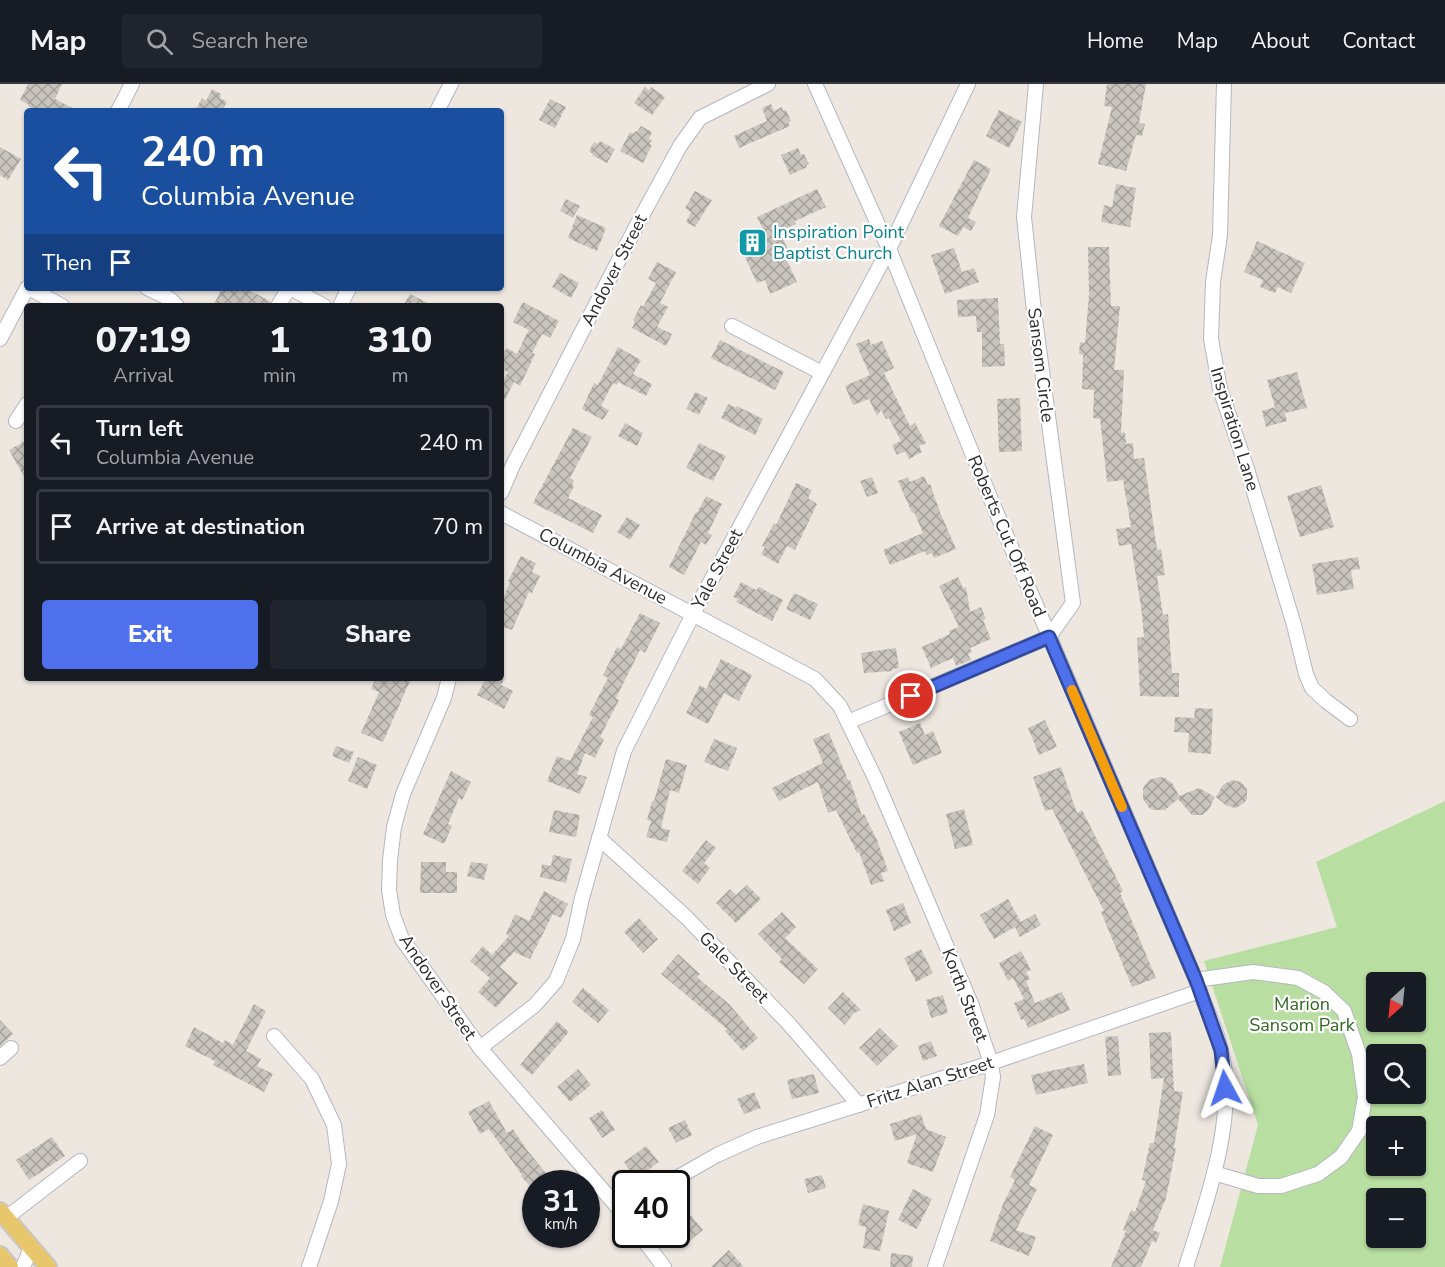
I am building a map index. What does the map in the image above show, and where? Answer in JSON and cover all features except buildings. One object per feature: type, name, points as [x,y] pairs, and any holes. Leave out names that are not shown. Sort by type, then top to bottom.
[{"type":"main road","points":[[3,1215],[48,1267]]},
{"type":"main road","points":[[0,1255],[10,1267]]},
{"type":"street","points":[[119,108],[131,84]]},
{"type":"street","points":[[439,108],[451,84]]},
{"type":"street","name":"Andover Street","points":[[504,486],[638,223],[680,146],[700,118],[768,84]]},
{"type":"street","name":"Roberts Cut Off Road","points":[[815,84],[889,249],[1049,637],[1198,986],[1221,1050],[1225,1088],[1222,1132],[1214,1173],[1186,1267]]},
{"type":"street","name":"Yale Street","points":[[480,1048],[535,1005],[556,981],[573,939],[624,751],[693,614],[889,249],[968,84]]},
{"type":"street","name":"Sansom Circle","points":[[1036,84],[1024,217],[1034,311],[1073,603],[1049,637]]},
{"type":"street","name":"Inspiration Lane","points":[[1224,84],[1220,235],[1213,282],[1211,339],[1220,389],[1247,469],[1294,625],[1306,674],[1312,688],[1350,719]]},
{"type":"street","points":[[0,339],[26,291]]},
{"type":"street","points":[[34,291],[56,303]]},
{"type":"street","points":[[153,291],[174,303]]},
{"type":"street","points":[[296,291],[318,303]]},
{"type":"street","points":[[732,326],[822,373]]},
{"type":"street","points":[[16,421],[24,409]]},
{"type":"street","name":"Columbia Avenue","points":[[504,515],[815,679],[833,697],[850,727]]},
{"type":"street","points":[[850,727],[1049,637]]},
{"type":"street","name":"Andover Street","points":[[448,681],[444,698],[403,794],[394,827],[389,890],[393,915],[402,939],[480,1048],[612,1200]]},
{"type":"street","name":"Korth Street","points":[[850,727],[875,778],[972,1006],[992,1063],[993,1077],[987,1115],[935,1267]]},
{"type":"street","name":"Gale Street","points":[[599,838],[686,917],[789,1024],[859,1106]]},
{"type":"street","name":"Fritz Alan Street","points":[[690,1170],[717,1155],[758,1137],[992,1063],[1198,986],[1253,972],[1298,978],[1324,992],[1344,1011],[1359,1054],[1365,1097],[1359,1131],[1341,1157],[1318,1174],[1281,1186],[1258,1186],[1214,1173]]},
{"type":"street","points":[[273,1036],[312,1079],[334,1125],[339,1164],[331,1202],[309,1267]]},
{"type":"street","points":[[0,1058],[11,1048]]},
{"type":"street","points":[[3,1215],[80,1161]]},
{"type":"street","points":[[22,1267],[32,1248]]},
{"type":"street","points":[[650,1248],[664,1267]]},
{"type":"green space","name":"Marion Sansom Park","points":[[1445,801],[1445,1267],[1220,1267],[1258,1125],[1204,961],[1337,927],[1316,862]]},
{"type":"slow traffic","points":[[1072,690],[1122,807]]},
{"type":"place","name":"Inspiration Point Baptist Church","points":[[752,242]]},
{"type":"route","points":[[911,696],[1049,637],[1196,980],[1221,1050],[1225,1088]]}]
